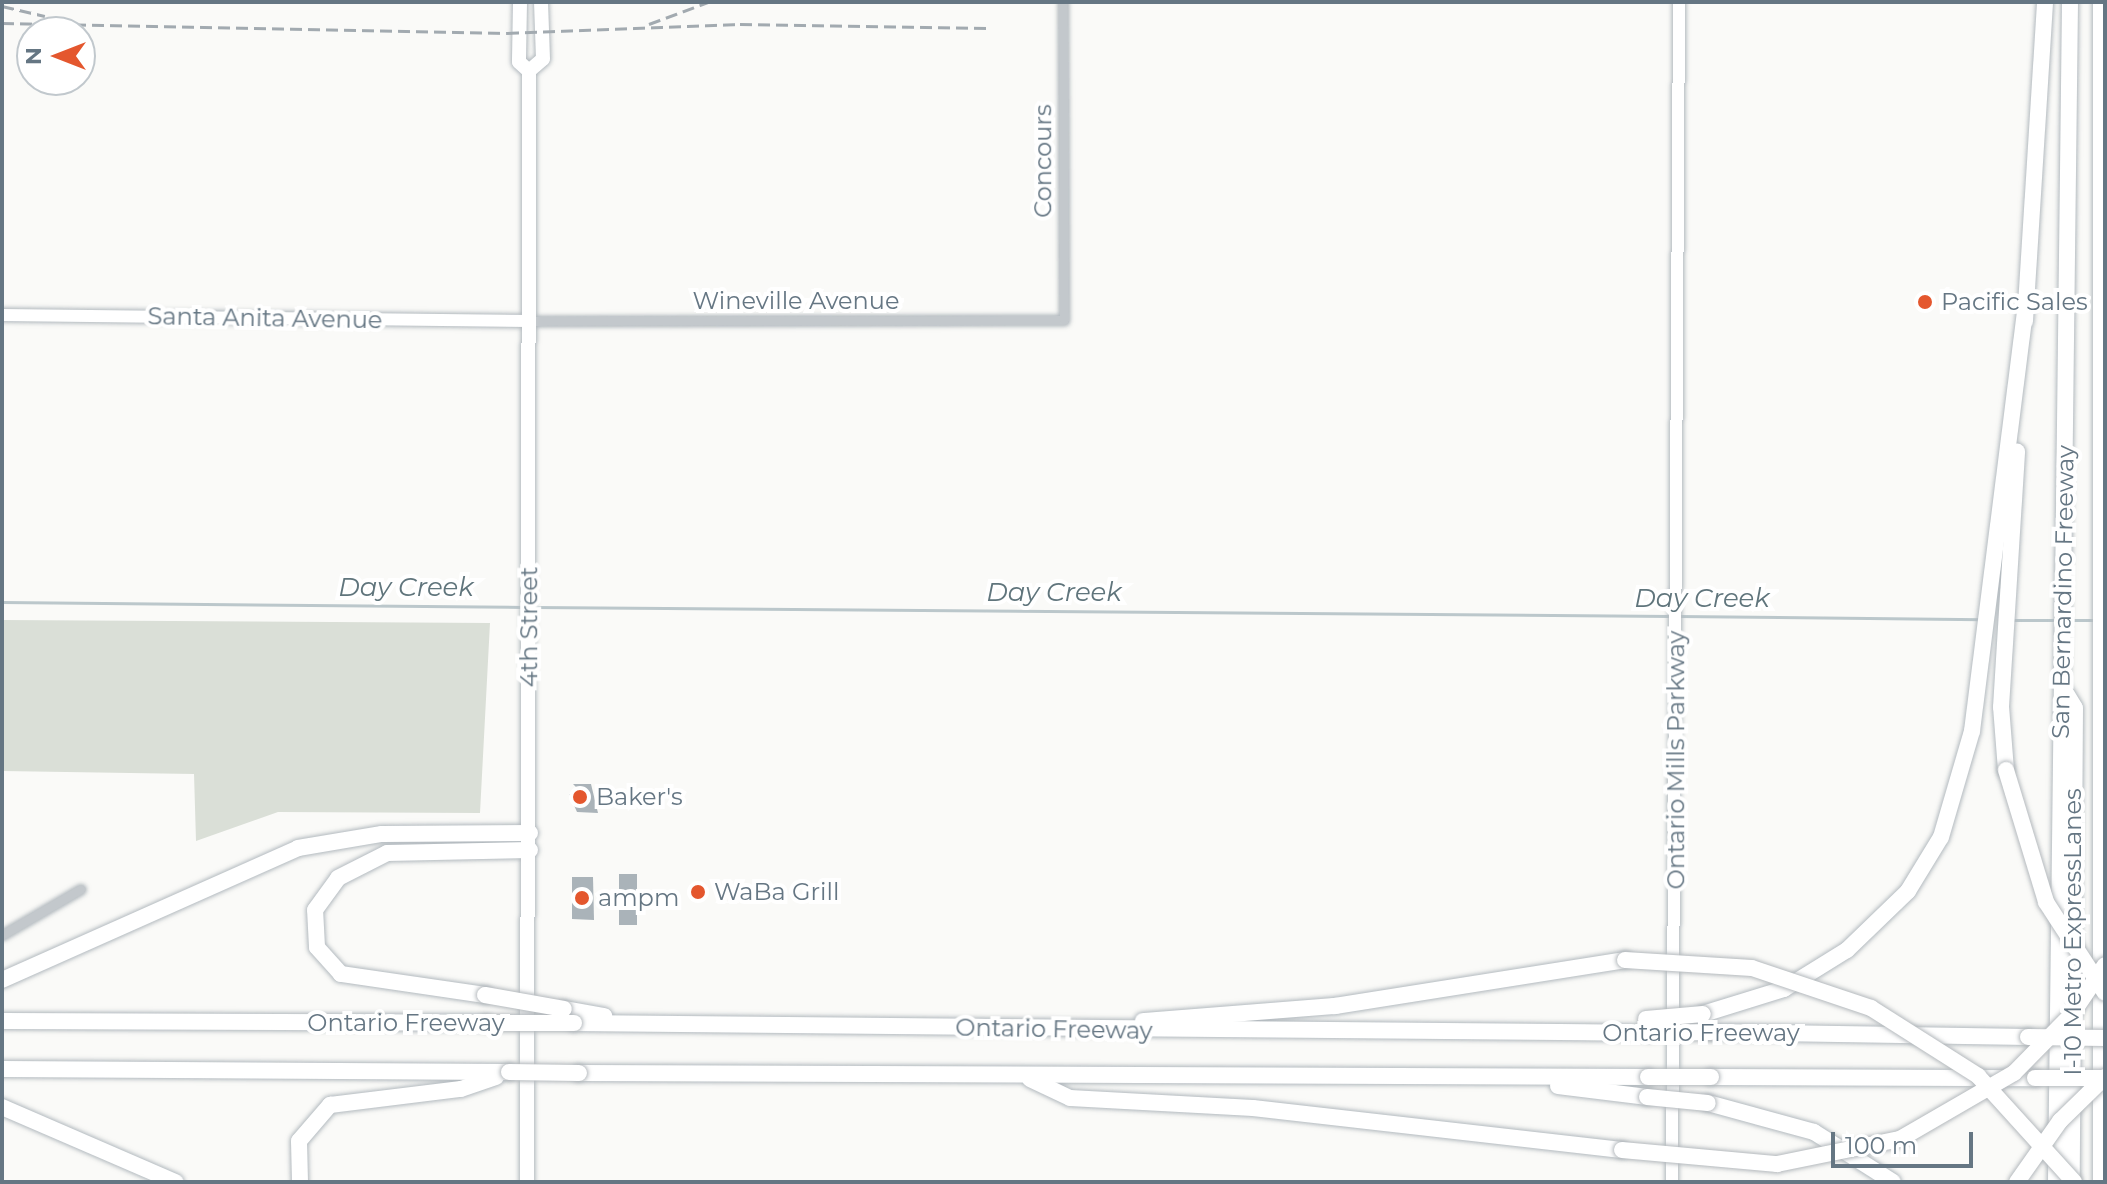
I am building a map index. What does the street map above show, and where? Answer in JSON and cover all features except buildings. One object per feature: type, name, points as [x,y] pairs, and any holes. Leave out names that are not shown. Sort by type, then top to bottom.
[{"type":"highway","points":[[2045,2],[2004,649],[2006,770],[2020,834],[2046,902],[2105,993]]},
{"type":"highway","name":"San Bernardino Freeway","points":[[2056,1182],[2070,2]]},
{"type":"highway","name":"San Bernardino Freeway","points":[[2101,2],[2101,1182]]},
{"type":"highway","points":[[1648,1026],[1755,1001],[1818,971],[1908,891],[1941,837],[1962,783],[2025,312]]},
{"type":"highway","name":"I-10 Metro ExpressLanes","points":[[2062,686],[2075,708],[2073,1182]]},
{"type":"highway","points":[[2,980],[298,848],[382,834],[530,842]]},
{"type":"highway","points":[[530,842],[387,853],[338,878],[315,910],[317,947],[341,974],[653,1024]]},
{"type":"highway","points":[[1065,1030],[1335,1006],[1625,960],[1752,968],[1871,1008],[1978,1076],[2073,1182]]},
{"type":"highway","points":[[1025,1077],[1070,1098],[1253,1108],[1622,1150],[1777,1164],[1900,1139],[2014,1073],[2072,1014],[2105,965]]},
{"type":"highway","name":"Ontario Freeway","points":[[2,1021],[574,1023],[1557,1033],[1648,1026],[1711,1032],[2105,1038]]},
{"type":"highway","name":"Ontario Freeway","points":[[2,1069],[483,1077],[509,1072],[1025,1077],[2105,1078]]},
{"type":"highway","points":[[300,1182],[299,1141],[330,1105],[483,1077]]},
{"type":"highway","points":[[1493,1078],[1708,1103],[1814,1132],[1893,1182]]},
{"type":"highway","points":[[2017,1182],[2060,1121],[2105,1078]]},
{"type":"highway","points":[[2,1107],[175,1182]]},
{"type":"main road","name":"4th Street","points":[[520,2],[519,62],[529,71],[527,1182]]},
{"type":"main road","name":"4th Street","points":[[529,71],[543,59],[541,2]]},
{"type":"main road","name":"Ontario Mills Parkway","points":[[1672,1182],[1679,2]]},
{"type":"main road","name":"Santa Anita Avenue","points":[[2,315],[529,321]]},
{"type":"street","name":"Concours","points":[[1063,2],[1064,320]]},
{"type":"street","name":"Wineville Avenue","points":[[529,321],[1064,320]]},
{"type":"street","points":[[2,935],[81,889]]},
{"type":"shaded area","points":[[2,620],[490,623],[480,813],[278,812],[196,841],[194,774],[2,771]]},
{"type":"waterway","name":"Day Creek","points":[[2,602],[522,607]]},
{"type":"waterway","name":"Day Creek","points":[[534,607],[1670,616]]},
{"type":"waterway","name":"Day Creek","points":[[1678,616],[1982,619]]},
{"type":"waterway","name":"Day Creek","points":[[2014,620],[2058,620]]},
{"type":"waterway","name":"Day Creek","points":[[2070,620],[2094,620]]},
{"type":"railway","points":[[649,24],[708,2]]},
{"type":"railway","points":[[2,6],[45,16]]},
{"type":"railway","points":[[2,23],[507,33],[740,24],[987,28]]},
{"type":"place","name":"Pacific Sales","points":[[1925,302]]},
{"type":"place","name":"Baker's","points":[[580,797]]},
{"type":"place","name":"WaBa Grill","points":[[698,892]]},
{"type":"place","name":"ampm","points":[[582,898]]}]
